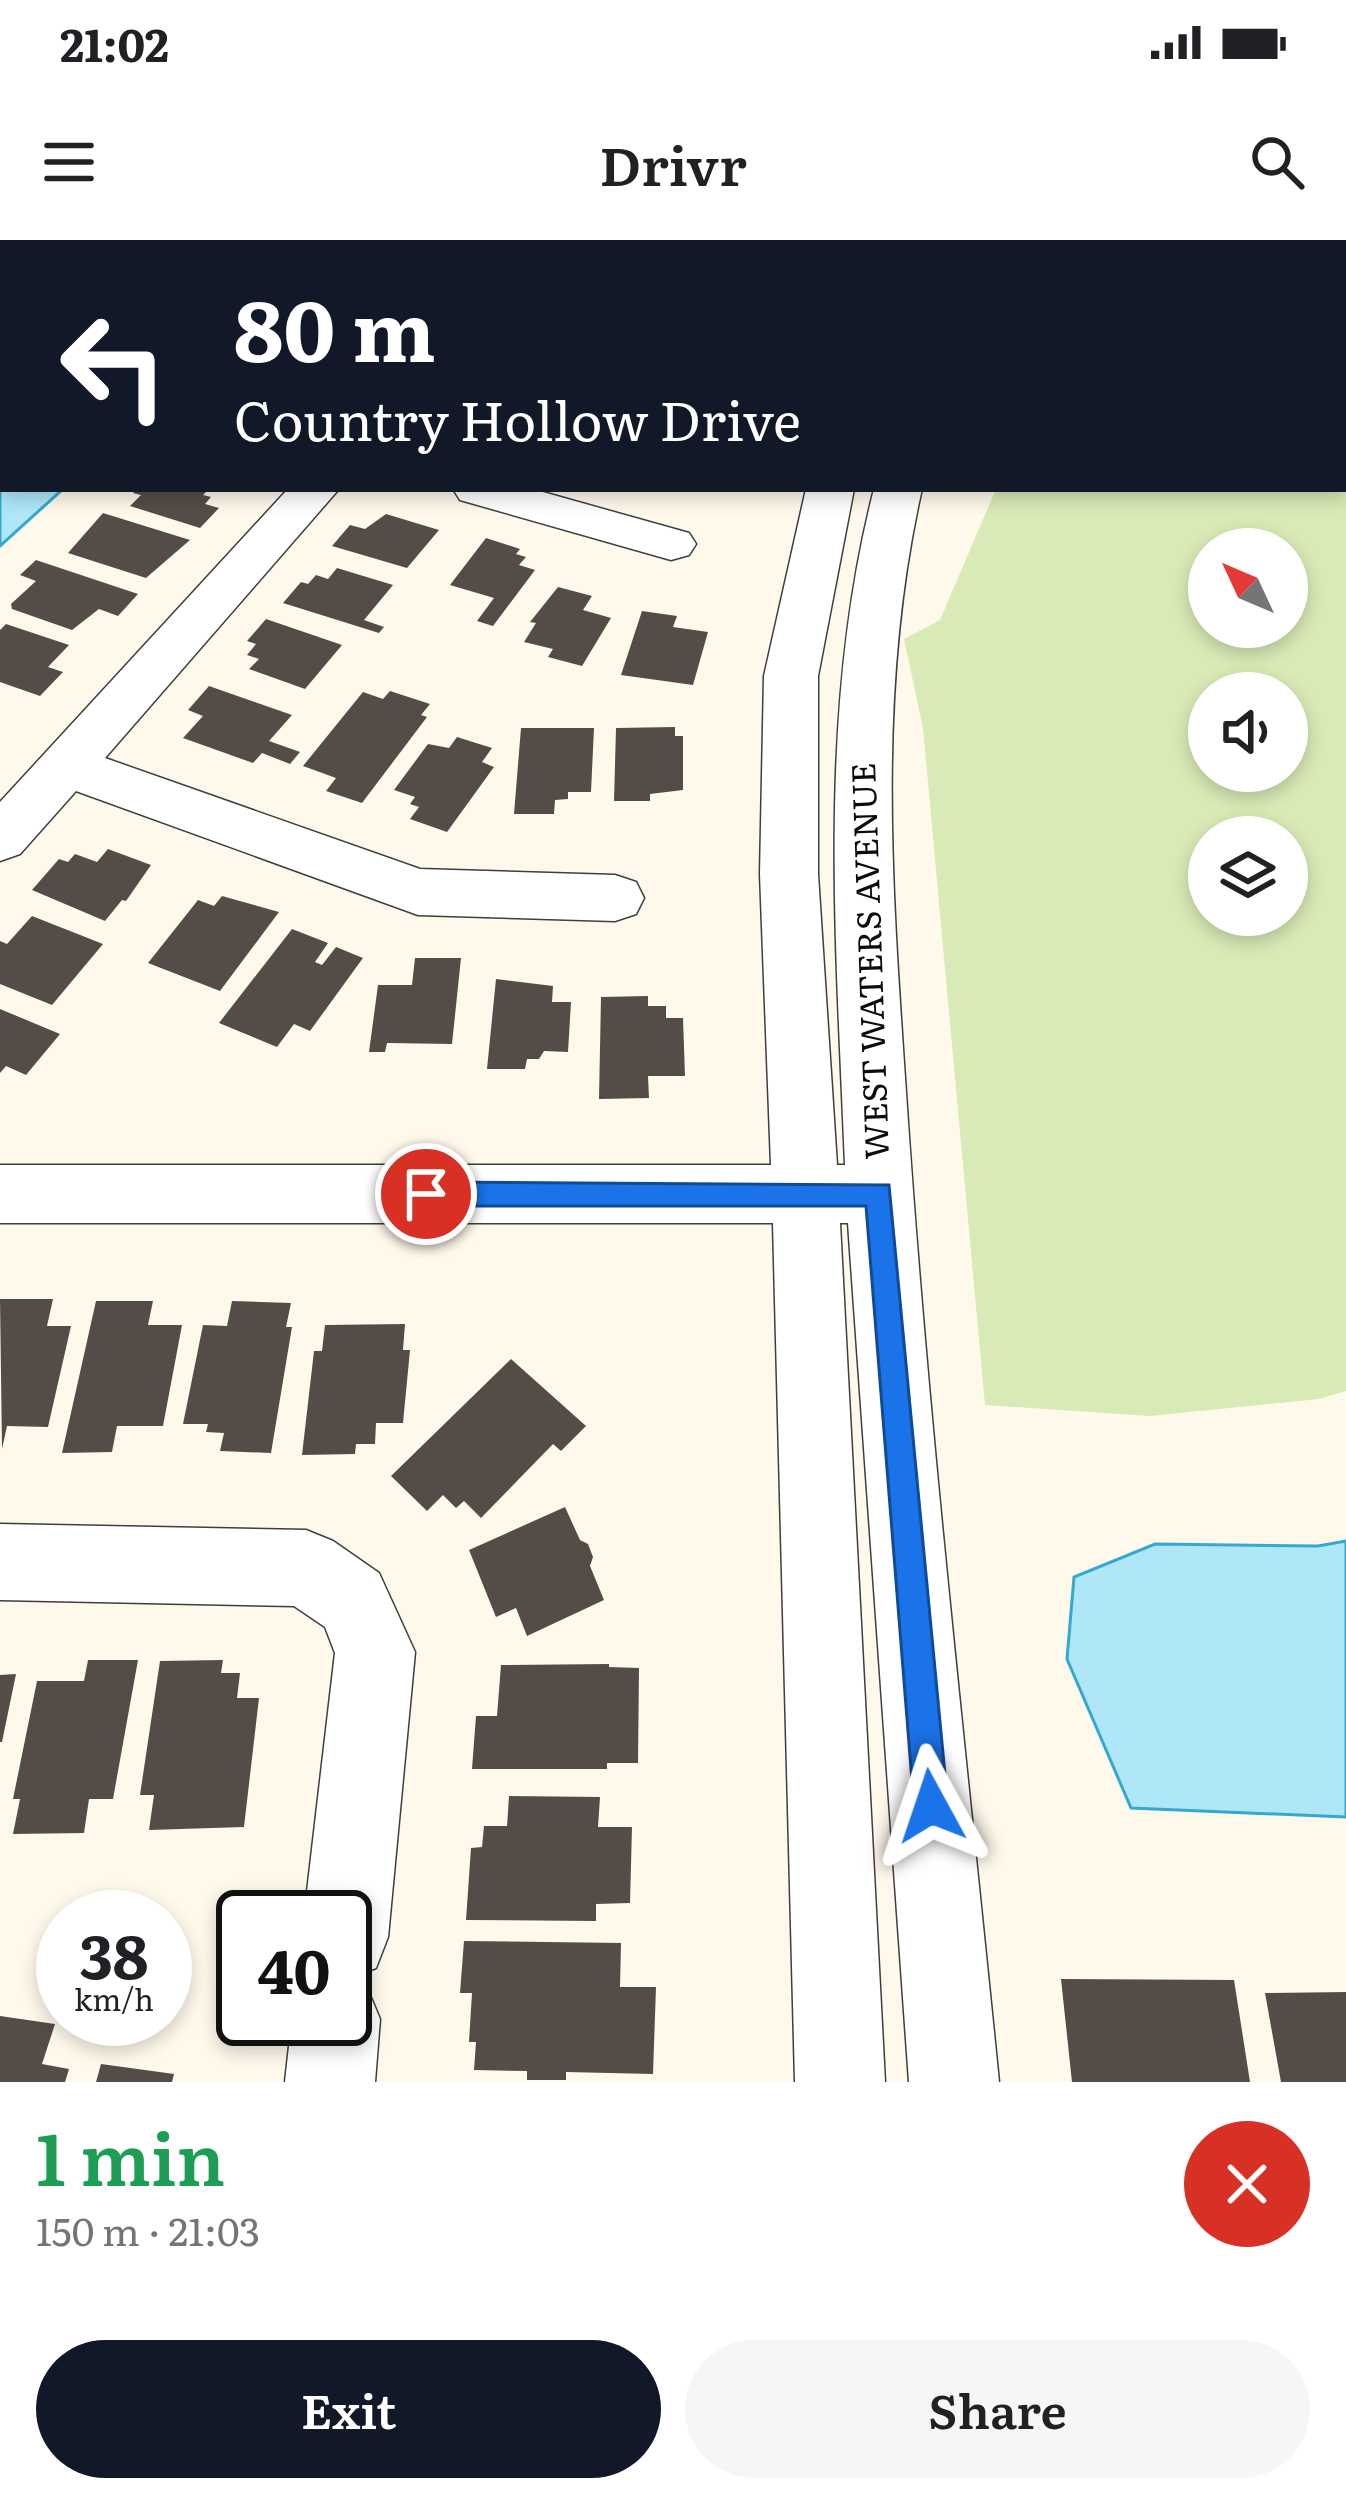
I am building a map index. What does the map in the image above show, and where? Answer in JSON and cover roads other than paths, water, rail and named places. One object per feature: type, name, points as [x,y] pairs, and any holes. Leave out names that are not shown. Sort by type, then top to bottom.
[{"type":"street","points":[[0,839],[312,492]]},
{"type":"street","points":[[488,492],[671,544]]},
{"type":"street","points":[[829,492],[791,676],[789,874],[840,2082]]},
{"type":"street","name":"WEST WATERS AVENUE","points":[[897,492],[879,554],[866,657],[861,752],[879,1194],[954,2082]]},
{"type":"street","points":[[65,766],[418,892],[615,898]]},
{"type":"street","points":[[0,1194],[879,1194]]},
{"type":"street","points":[[0,1562],[306,1568],[352,1600],[375,1652],[350,1890]]},
{"type":"street","points":[[330,2082],[333,2046]]},
{"type":"water","points":[[0,492],[60,492],[0,546]]},
{"type":"water","points":[[1346,1541],[1346,1817],[1131,1808],[1067,1659],[1074,1577],[1155,1544],[1318,1546]]}]
